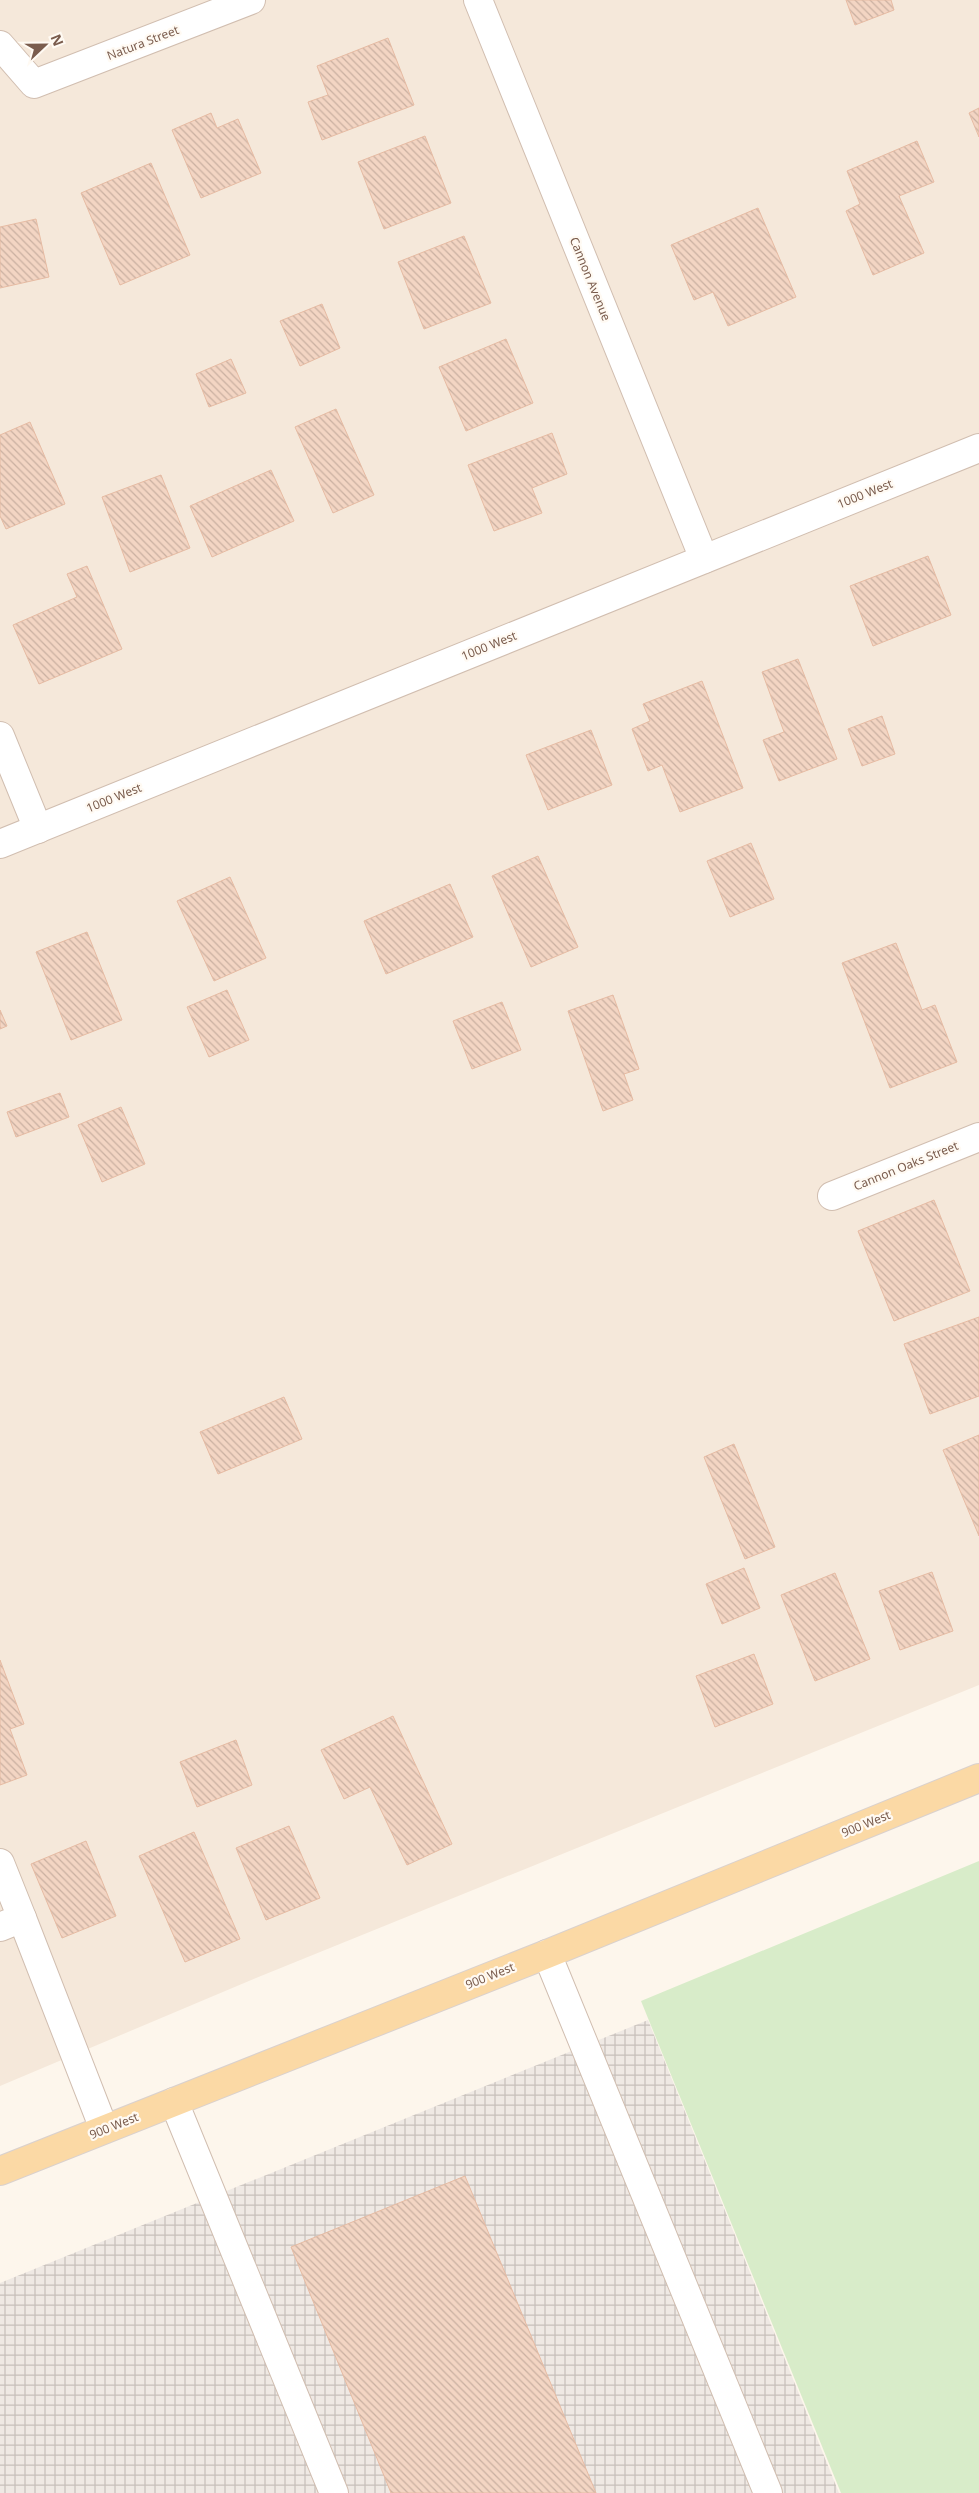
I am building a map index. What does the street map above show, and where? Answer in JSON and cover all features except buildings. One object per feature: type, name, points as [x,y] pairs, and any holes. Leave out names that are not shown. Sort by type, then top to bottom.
[{"type":"main road","name":"900 West","points":[[0,2171],[547,1954],[979,1778]]},
{"type":"street","name":"Natura Street","points":[[0,45],[34,84],[251,0]]},
{"type":"street","name":"Cannon Avenue","points":[[478,0],[704,559]]},
{"type":"street","name":"1000 West","points":[[0,844],[979,448]]},
{"type":"street","points":[[0,736],[38,829]]},
{"type":"street","name":"Cannon Oaks Street","points":[[832,1196],[978,1140]]},
{"type":"street","points":[[0,1863],[11,1923],[104,2129]]},
{"type":"street","points":[[547,1954],[768,2493]]},
{"type":"street","points":[[174,2102],[334,2493]]},
{"type":"shaded area","points":[[0,0],[979,0],[979,1685],[256,1978],[0,2086]]},
{"type":"shaded area","points":[[648,2020],[839,2493],[0,2493],[0,2283]]},
{"type":"green space","points":[[979,1861],[979,2493],[841,2493],[641,2001]]}]
